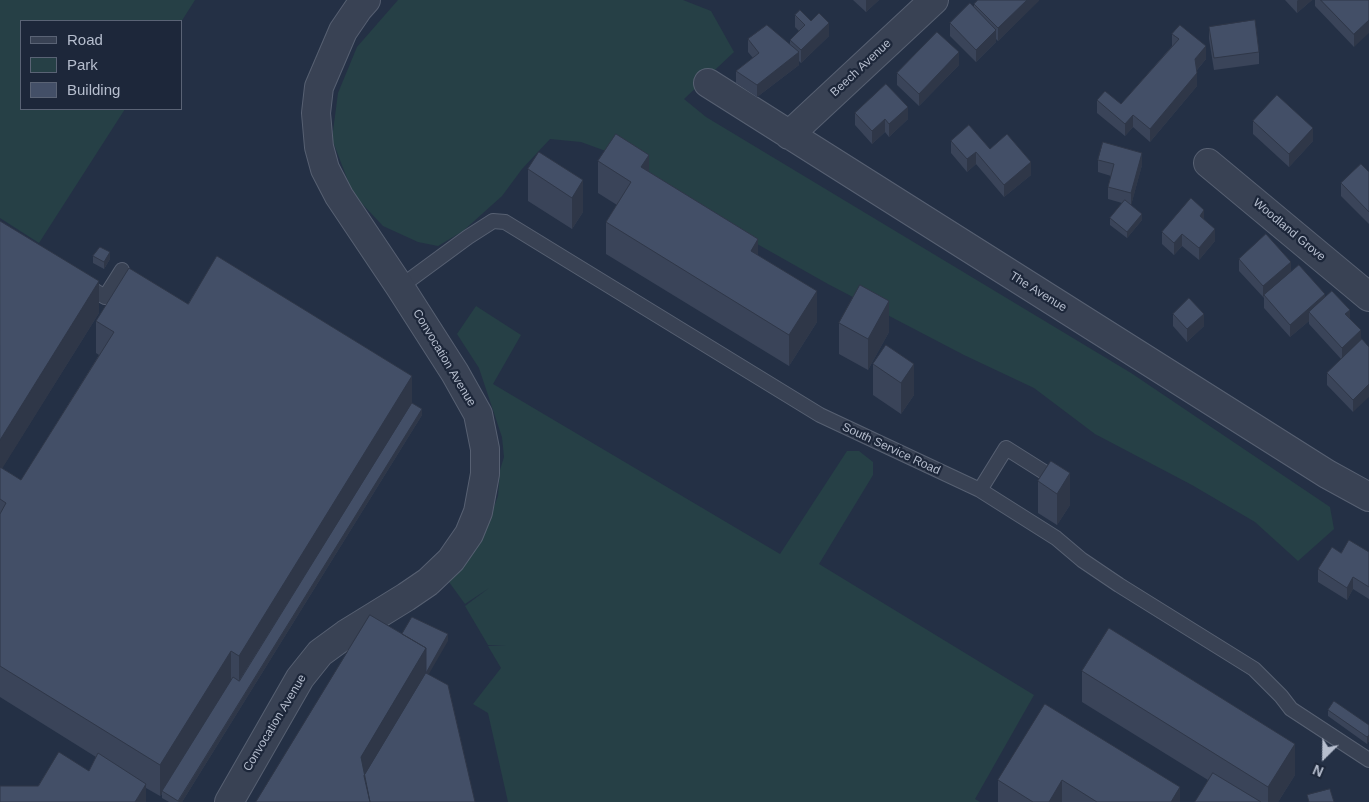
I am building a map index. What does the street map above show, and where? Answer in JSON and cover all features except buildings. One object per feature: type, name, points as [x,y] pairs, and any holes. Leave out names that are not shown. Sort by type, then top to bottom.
[{"type":"street","name":"Convocation Avenue","points":[[229,802],[300,678],[320,654],[346,634],[406,598],[428,582],[456,553],[469,534],[478,512],[485,466],[485,449],[478,414],[455,373],[339,196],[325,169],[319,147],[316,112],[319,87],[343,31],[366,0]]},
{"type":"street","name":"Beech Avenue","points":[[789,135],[934,0]]},
{"type":"street","name":"The Avenue","points":[[708,84],[1311,464],[1369,496]]},
{"type":"street","name":"Woodland Grove","points":[[1208,163],[1369,297]]},
{"type":"lane","name":"South Service Road","points":[[400,287],[447,251],[493,221],[505,222],[820,415],[980,490],[1056,538],[1082,560],[1119,585],[1254,669],[1282,696],[1291,708],[1369,760]]},
{"type":"lane","points":[[73,277],[105,297],[122,270]]},
{"type":"lane","points":[[980,490],[1006,448],[1052,477]]},
{"type":"green space","points":[[0,0],[195,0],[182,20],[20,20],[20,110],[124,110],[39,243],[0,218]]},
{"type":"green space","points":[[398,0],[683,0],[711,11],[734,52],[684,99],[706,117],[1131,373],[1330,507],[1334,529],[1298,561],[1255,522],[1192,485],[1095,434],[1034,388],[964,355],[828,284],[743,236],[625,158],[581,142],[550,139],[522,169],[502,196],[463,231],[438,246],[418,242],[383,226],[353,194],[332,139],[338,93],[357,47]]},
{"type":"green space","points":[[476,306],[521,335],[493,384],[780,554],[847,451],[859,451],[873,462],[873,475],[819,564],[1034,695],[975,799],[980,802],[508,802],[488,713],[473,704],[501,668],[488,646],[506,646],[488,645],[465,606],[489,588],[465,604],[449,582],[481,542],[498,496],[500,470],[504,457],[502,437],[479,368],[457,334]]}]
